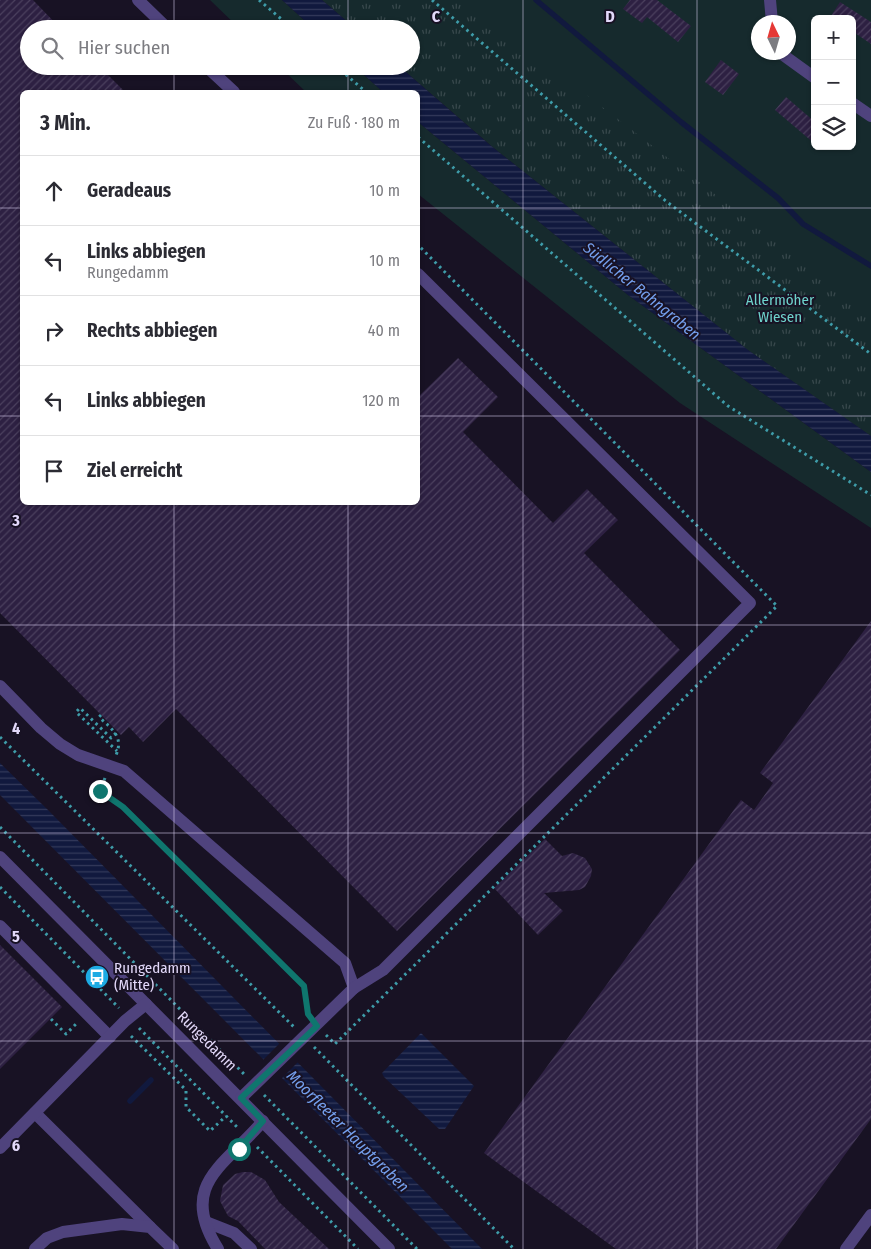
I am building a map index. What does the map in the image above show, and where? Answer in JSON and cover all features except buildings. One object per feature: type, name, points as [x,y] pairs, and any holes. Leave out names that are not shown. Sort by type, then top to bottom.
[{"type":"street","points":[[138,0],[159,20]]},
{"type":"street","points":[[770,0],[771,15]]},
{"type":"street","points":[[790,60],[811,75]]},
{"type":"street","points":[[216,75],[232,90]]},
{"type":"street","points":[[855,105],[871,116]]},
{"type":"street","points":[[241,1098],[354,988],[383,970],[750,603],[420,276]]},
{"type":"street","points":[[0,686],[41,728],[60,744],[78,755],[124,771],[345,963],[354,988]]},
{"type":"street","name":"Rungedamm","points":[[0,857],[389,1249]]},
{"type":"street","points":[[0,926],[110,1037]]},
{"type":"street","points":[[0,1148],[125,1022],[146,1004]]},
{"type":"street","points":[[34,1113],[173,1249]]},
{"type":"street","points":[[218,1249],[206,1222],[202,1198],[208,1180],[263,1121]]},
{"type":"street","points":[[846,1249],[871,1215]]},
{"type":"street","points":[[206,1222],[234,1233],[251,1249]]},
{"type":"street","points":[[35,1249],[47,1238],[62,1232],[122,1224],[150,1227]]},
{"type":"path","points":[[259,0],[282,20]]},
{"type":"path","points":[[432,0],[667,202],[871,354]]},
{"type":"path","points":[[346,75],[364,90]]},
{"type":"path","points":[[420,139],[728,406],[871,495]]},
{"type":"path","points":[[101,715],[99,717],[116,733],[120,745],[100,791],[123,807],[304,986],[308,1014],[335,1044],[777,606],[420,247]]},
{"type":"path","points":[[116,733],[111,738],[80,708],[76,712],[117,752]]},
{"type":"path","points":[[0,737],[302,1040],[514,1249]]},
{"type":"path","points":[[0,827],[259,1082],[417,1249]]},
{"type":"path","points":[[0,888],[186,1090],[186,1107],[210,1130],[226,1116]]},
{"type":"path","points":[[51,1019],[66,1034],[87,1014]]},
{"type":"path","points":[[125,1022],[226,1116],[358,1249]]},
{"type":"green space","points":[[210,0],[282,0],[304,20],[231,20]]},
{"type":"green space","points":[[322,0],[871,0],[871,436],[748,350],[490,145],[420,75],[420,20],[383,20]]},
{"type":"green space","name":"Allermöher Wiesen","points":[[322,0],[464,0],[871,315],[871,436],[748,350],[481,137],[409,75],[420,75],[420,20],[345,20]]},
{"type":"green space","points":[[288,75],[364,75],[381,90],[304,90]]},
{"type":"green space","points":[[420,124],[628,295],[871,472],[871,528],[680,403],[420,196]]},
{"type":"water","points":[[282,0],[322,0],[345,20],[304,20]]},
{"type":"water","name":"Südlicher Bahngraben","points":[[364,75],[409,75],[490,145],[748,350],[871,436],[871,472],[628,295],[420,124],[420,90],[381,90]]},
{"type":"water","name":"Moorfleeter Hauptgraben","points":[[0,763],[482,1249],[452,1249],[0,795]]},
{"type":"water","points":[[421,1033],[474,1086],[445,1129],[439,1129],[382,1073]]},
{"type":"pier","points":[[281,1042],[299,1061],[280,1080],[262,1061]]},
{"type":"waterway","points":[[536,0],[681,122],[778,198],[803,224],[871,266]]},
{"type":"waterway","points":[[130,1101],[151,1080]]},
{"type":"place","name":"Rungedamm (Mitte)","points":[[97,977]]},
{"type":"route","points":[[100,791],[108,799],[123,807],[304,986],[308,1014],[317,1026],[241,1098],[263,1121],[239,1149]]}]
